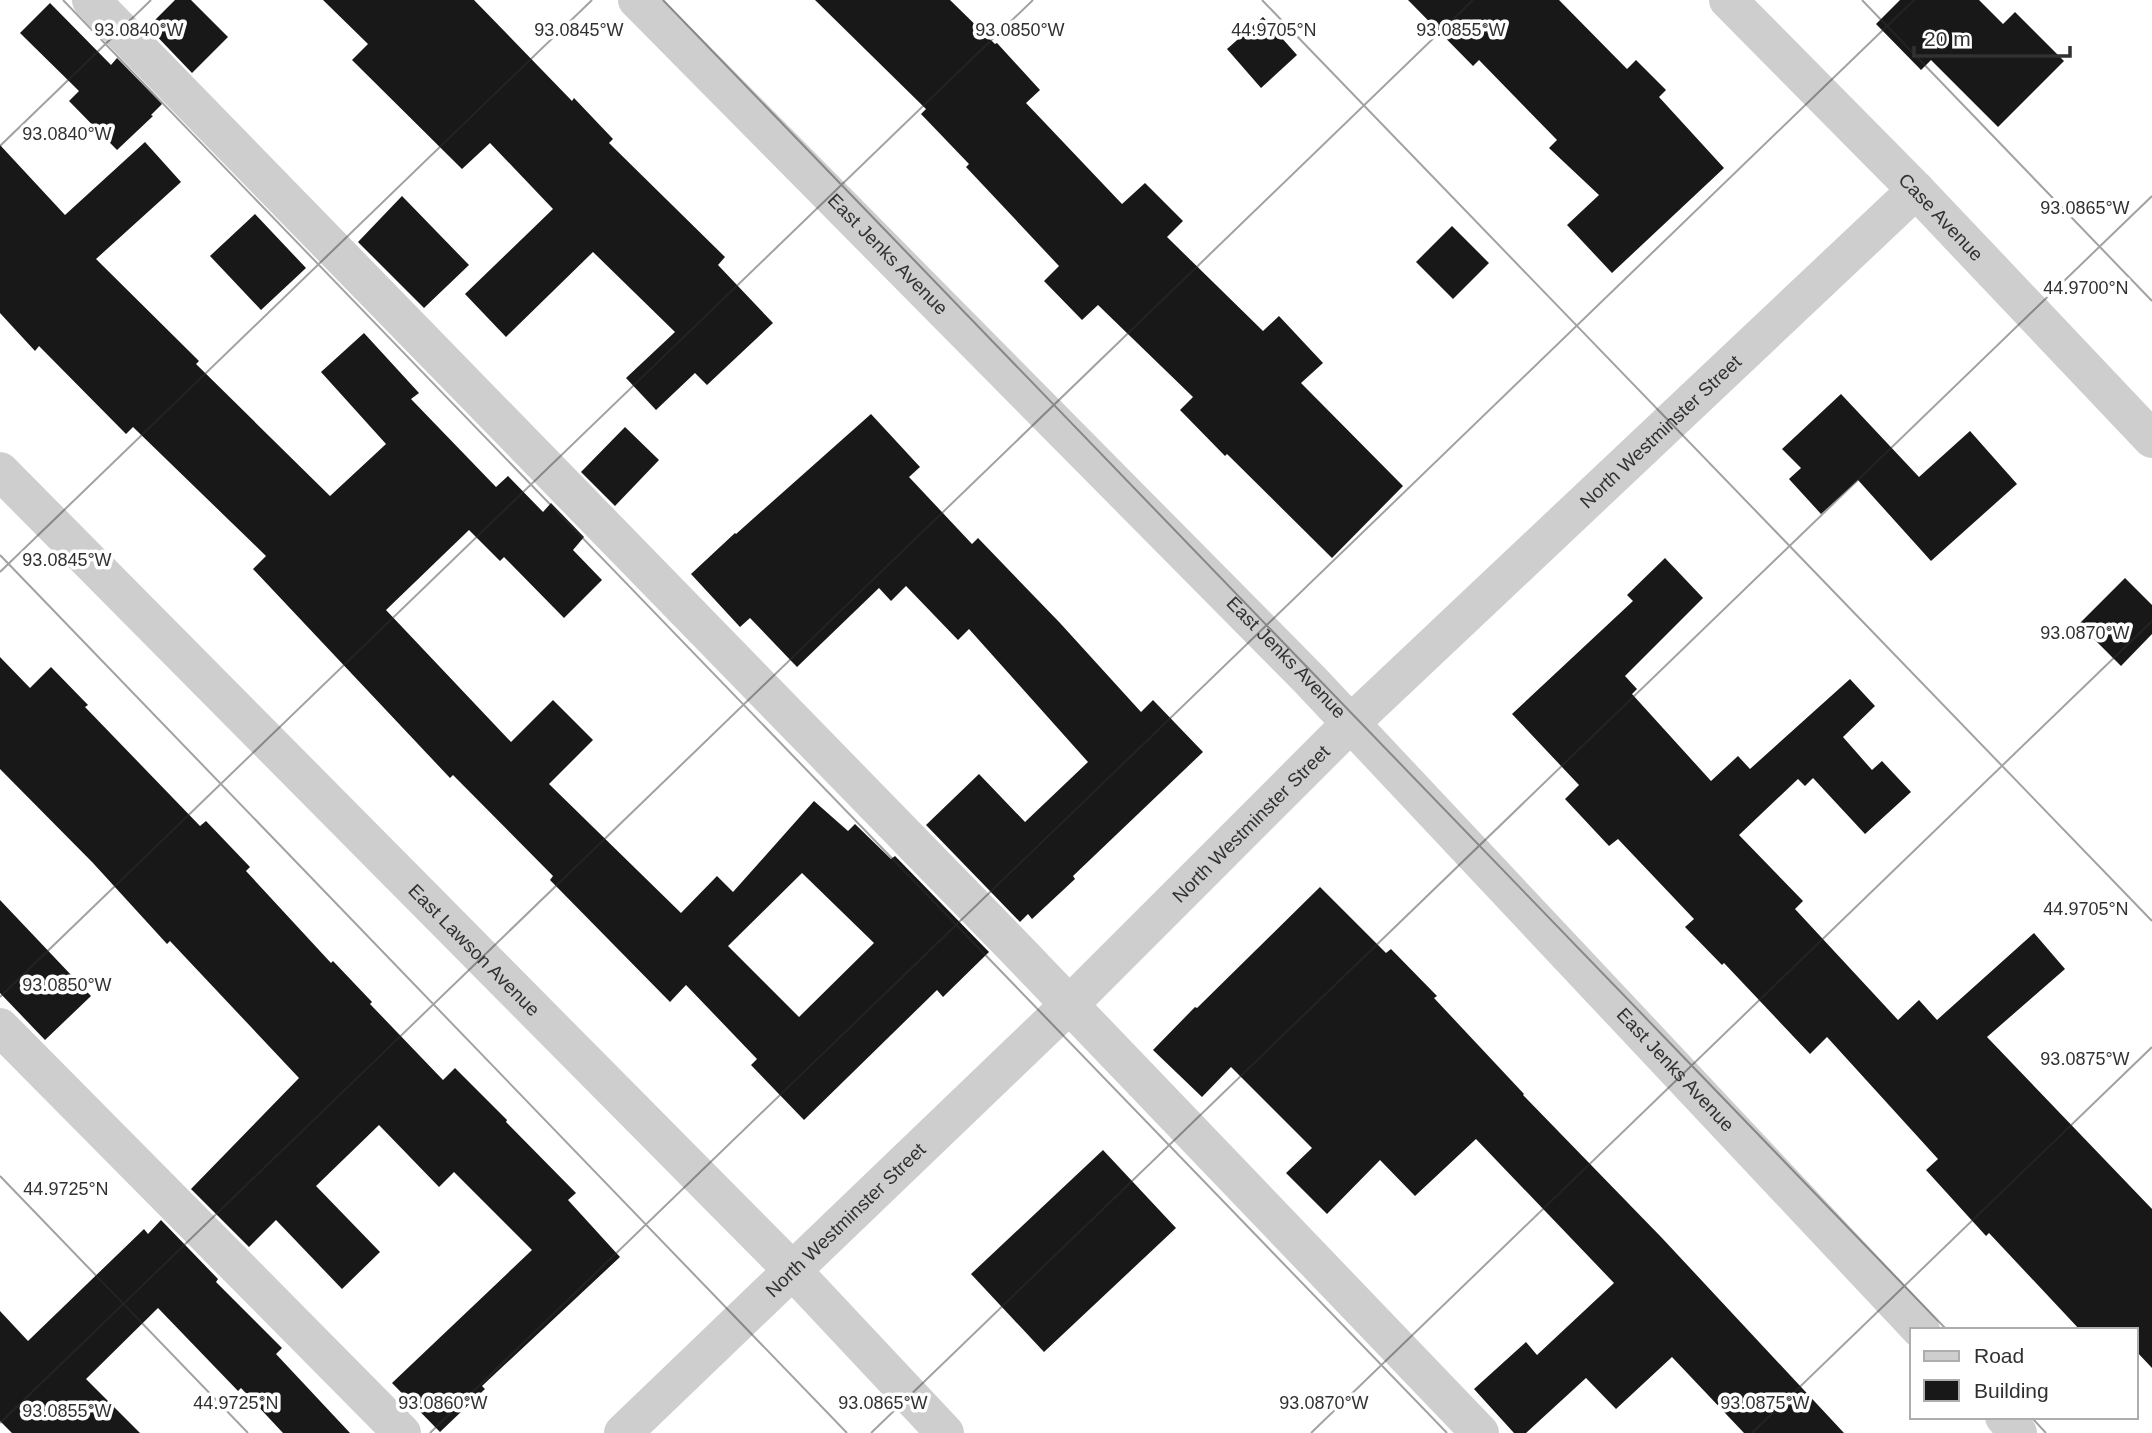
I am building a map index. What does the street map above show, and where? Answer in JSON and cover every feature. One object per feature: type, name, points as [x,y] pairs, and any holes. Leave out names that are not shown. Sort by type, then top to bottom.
[{"type":"street","points":[[91,0],[1070,1004],[1480,1433]]},
{"type":"street","name":"East Jenks Avenue","points":[[637,0],[1351,723],[1919,1328]]},
{"type":"street","name":"Case Avenue","points":[[1728,0],[1916,190],[2152,439]]},
{"type":"street","name":"North Westminster Street","points":[[623,1433],[1070,1004],[1351,723],[1916,190]]},
{"type":"street","name":"East Lawson Avenue","points":[[0,471],[793,1271],[946,1433]]},
{"type":"street","points":[[0,1027],[402,1433]]},
{"type":"street","points":[[2006,1419],[2018,1433]]},
{"type":"building","points":[[175,0],[191,0],[228,37],[192,73],[148,27]]},
{"type":"building","points":[[323,0],[474,0],[572,101],[574,98],[613,139],[609,143],[725,257],[718,265],[773,323],[707,385],[695,373],[656,410],[626,378],[675,332],[593,252],[506,337],[465,294],[553,209],[490,143],[462,169],[352,60],[368,44]]},
{"type":"building","points":[[815,0],[950,0],[997,43],[1040,90],[1026,103],[1122,204],[1145,183],[1183,221],[1167,237],[1263,331],[1279,316],[1323,363],[1301,383],[1403,486],[1332,558],[1180,410],[1193,397],[1098,305],[1082,320],[1044,281],[1059,266],[966,167],[969,164],[921,114],[926,109]]},
{"type":"building","points":[[1408,0],[1559,0],[1627,69],[1636,60],[1666,90],[1659,97],[1724,168],[1612,273],[1567,225],[1599,195],[1549,148],[1557,140],[1479,60],[1473,66]]},
{"type":"building","points":[[1900,0],[1979,0],[2003,24],[2015,12],[2064,61],[1998,127],[1931,60],[1921,70],[1876,24]]},
{"type":"building","points":[[50,3],[111,65],[117,58],[162,104],[117,150],[69,101],[79,91],[20,33]]},
{"type":"building","points":[[1263,17],[1297,55],[1261,88],[1227,49]]},
{"type":"building","points":[[145,142],[181,182],[96,259],[199,361],[196,364],[330,496],[386,444],[321,372],[364,333],[419,393],[411,399],[496,487],[508,476],[543,512],[551,503],[584,537],[573,550],[602,580],[564,618],[504,557],[500,561],[469,530],[386,610],[511,742],[553,700],[593,740],[549,784],[681,913],[717,876],[733,892],[814,801],[848,831],[855,824],[891,859],[895,856],[989,952],[943,997],[937,990],[804,1120],[751,1065],[757,1059],[686,985],[670,1002],[550,880],[553,876],[453,775],[450,778],[253,569],[266,556],[133,427],[126,434],[39,346],[35,351],[0,313],[0,145],[65,215]],"holes":[[[802,873],[874,943],[799,1017],[728,946]]]},
{"type":"building","points":[[402,196],[469,265],[424,308],[358,242]]},
{"type":"building","points":[[255,214],[306,268],[261,310],[210,256]]},
{"type":"building","points":[[1452,226],[1489,263],[1453,299],[1416,262]]},
{"type":"building","points":[[1841,394],[1919,477],[1970,431],[2017,484],[1931,561],[1858,480],[1821,514],[1789,479],[1801,468],[1782,449]]},
{"type":"building","points":[[871,414],[920,467],[909,477],[972,544],[978,538],[1141,712],[1153,700],[1203,752],[1073,876],[1075,879],[1032,919],[1028,914],[1020,922],[926,825],[979,774],[1025,822],[1088,762],[969,629],[958,640],[906,586],[891,601],[879,588],[797,667],[750,618],[740,627],[691,574]]},
{"type":"building","points":[[625,427],[659,460],[615,506],[581,472]]},
{"type":"building","points":[[1665,558],[1703,598],[1625,676],[1637,689],[1632,694],[1711,781],[1738,756],[1750,769],[1850,679],[1875,706],[1843,737],[1872,770],[1882,761],[1911,792],[1865,834],[1813,778],[1805,786],[1798,779],[1739,835],[1803,901],[1795,909],[1898,1020],[1919,1000],[1937,1020],[2034,933],[2065,969],[1987,1037],[2152,1209],[2152,1368],[2138,1353],[2138,1328],[2078,1328],[1989,1233],[1986,1236],[1926,1170],[1938,1159],[1827,1037],[1810,1054],[1724,963],[1722,965],[1685,927],[1694,919],[1618,839],[1609,846],[1565,799],[1579,785],[1512,714],[1633,601],[1627,595]]},
{"type":"building","points":[[2125,578],[2152,605],[2152,634],[2121,666],[2079,624]]},
{"type":"building","points":[[0,657],[30,688],[51,667],[88,705],[85,707],[200,826],[206,821],[250,867],[246,871],[443,1080],[455,1068],[507,1120],[506,1122],[576,1193],[568,1200],[620,1257],[482,1386],[485,1389],[440,1432],[392,1383],[532,1250],[454,1172],[439,1187],[379,1125],[316,1186],[380,1252],[342,1289],[276,1220],[249,1247],[191,1189],[299,1078],[170,941],[167,944],[93,863],[0,769]]},
{"type":"building","points":[[1320,887],[1386,953],[1391,949],[1437,996],[1434,998],[1523,1095],[1662,1238],[1844,1433],[1744,1433],[1672,1357],[1616,1409],[1586,1378],[1526,1433],[1514,1433],[1474,1389],[1526,1342],[1537,1355],[1614,1283],[1476,1139],[1415,1196],[1380,1160],[1327,1214],[1286,1173],[1312,1148],[1231,1067],[1202,1097],[1153,1050]]},
{"type":"building","points":[[0,900],[91,996],[45,1040],[0,993]]},
{"type":"building","points":[[1103,1150],[1176,1228],[1044,1352],[971,1274]]},
{"type":"building","points":[[161,1220],[218,1279],[216,1282],[282,1348],[276,1354],[350,1433],[283,1433],[241,1388],[238,1391],[158,1308],[86,1379],[140,1433],[12,1433],[0,1421],[0,1311],[28,1341],[144,1229],[148,1234]]}]
